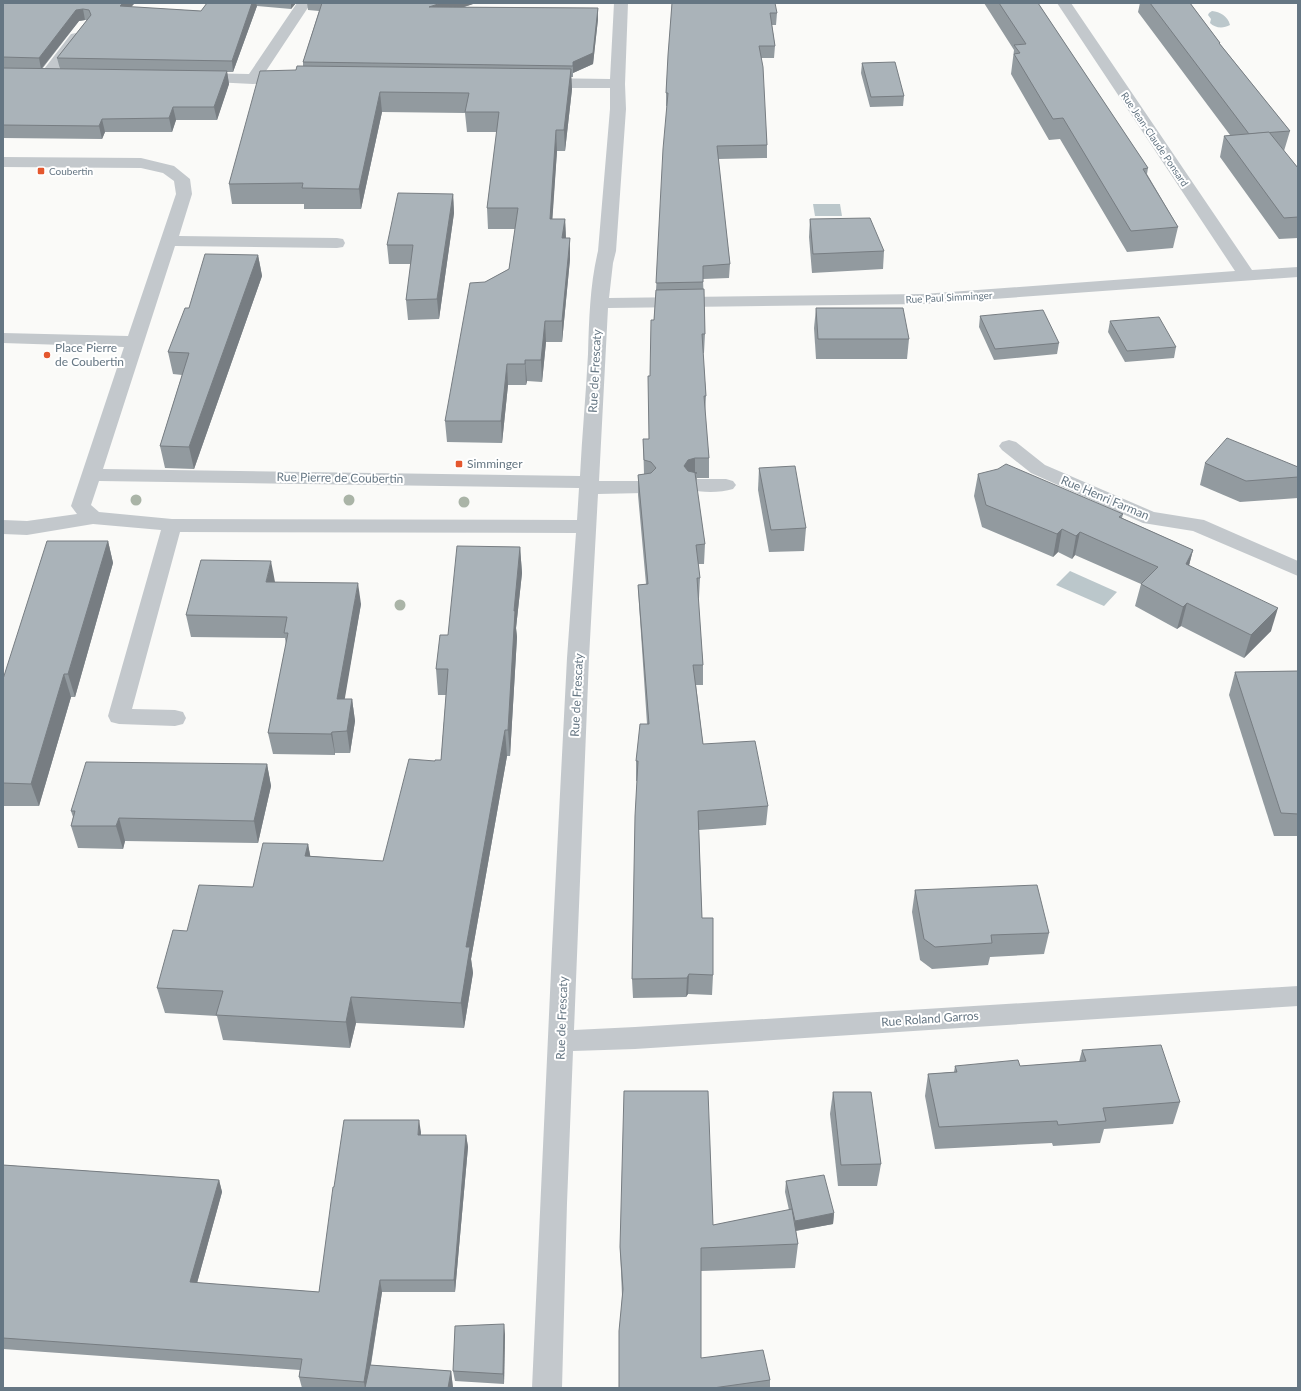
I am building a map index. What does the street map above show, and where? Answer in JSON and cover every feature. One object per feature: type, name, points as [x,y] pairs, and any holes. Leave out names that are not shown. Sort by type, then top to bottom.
[{"type":"street","points":[[253,79],[304,3]]},
{"type":"street","name":"Rue de Frescaty","points":[[547,1388],[553,1203],[578,658],[597,354],[596,339],[604,263],[607,251],[618,109],[617,84],[621,3]]},
{"type":"street","name":"Rue Jean-Claude Ponsard","points":[[1064,3],[1247,276]]},
{"type":"street","points":[[62,76],[39,76],[85,25]]},
{"type":"street","points":[[181,78],[300,80]]},
{"type":"street","points":[[528,83],[617,84]]},
{"type":"street","points":[[3,162],[141,163],[168,169],[182,179],[184,194],[81,506],[93,518]]},
{"type":"street","points":[[169,241],[337,243]]},
{"type":"street","name":"Rue Paul Simminger","points":[[600,303],[922,299],[1298,272]]},
{"type":"street","points":[[3,338],[134,342]]},
{"type":"street","name":"Rue Henri Farman","points":[[1009,446],[1038,469],[1150,518],[1197,525],[1298,568],[1296,583],[1298,587]]},
{"type":"street","name":"Rue Pierre de Coubertin","points":[[91,475],[644,487]]},
{"type":"street","points":[[695,485],[726,485]]},
{"type":"street","points":[[3,527],[28,528],[93,518],[172,525],[587,527]]},
{"type":"street","points":[[172,525],[164,562],[120,716],[176,718]]},
{"type":"street","name":"Rue Roland Garros","points":[[561,1041],[635,1038],[1298,996]]},
{"type":"shaded area","points":[[1212,11],[1223,15],[1230,25],[1217,27],[1212,25],[1210,23],[1211,19],[1208,15]]},
{"type":"shaded area","points":[[813,204],[840,204],[842,216],[815,216]]},
{"type":"shaded area","points":[[1070,571],[1117,592],[1104,606],[1056,585]]},
{"type":"building","points":[[3,3],[123,3],[120,6],[201,11],[207,3],[252,3],[232,61],[57,58],[91,15],[89,10],[83,9],[76,10],[39,58],[3,57]]},
{"type":"building","points":[[322,3],[441,3],[429,7],[598,8],[593,53],[573,62],[573,66],[303,62]]},
{"type":"building","points":[[672,3],[775,3],[777,13],[770,13],[775,46],[759,46],[763,67],[767,145],[717,146],[730,264],[703,266],[703,282],[656,283]]},
{"type":"building","points":[[999,3],[1038,3],[1148,168],[1143,169],[1178,227],[1131,231],[1063,118],[1053,119],[1014,54],[1020,53],[1014,45],[1026,44]]},
{"type":"building","points":[[1150,3],[1190,3],[1219,43],[1290,131],[1249,134]]},
{"type":"building","points":[[895,62],[904,96],[871,97],[862,63]]},
{"type":"building","points":[[297,66],[571,69],[564,130],[556,130],[550,219],[565,219],[562,238],[570,238],[562,321],[545,321],[541,360],[525,360],[525,364],[507,364],[501,421],[445,421],[470,283],[485,282],[509,269],[518,208],[487,208],[499,112],[465,112],[469,93],[380,92],[359,189],[302,188],[303,183],[229,184],[260,71],[296,70]]},
{"type":"building","points":[[3,68],[227,71],[214,107],[173,107],[169,118],[102,119],[99,126],[3,125]]},
{"type":"building","points":[[1269,132],[1298,168],[1298,217],[1284,218],[1224,136]]},
{"type":"building","points":[[398,193],[453,194],[437,299],[406,300],[413,245],[387,245]]},
{"type":"building","points":[[870,218],[884,251],[813,254],[810,219]]},
{"type":"building","points":[[205,254],[258,255],[189,447],[160,446],[189,353],[168,352],[185,308],[189,308]]},
{"type":"building","points":[[704,289],[705,334],[702,334],[706,396],[704,396],[709,458],[695,458],[688,460],[684,466],[688,471],[697,473],[695,473],[705,544],[696,545],[700,578],[697,578],[703,665],[693,665],[703,744],[755,741],[768,806],[698,811],[702,918],[713,918],[713,975],[689,974],[687,978],[632,979],[635,816],[638,761],[636,761],[640,724],[649,724],[638,585],[648,584],[638,475],[651,473],[656,468],[651,462],[644,460],[643,439],[649,439],[648,376],[650,376],[651,320],[654,320],[656,290]]},
{"type":"building","points":[[816,308],[903,308],[909,339],[818,339]]},
{"type":"building","points":[[1043,310],[1059,343],[995,349],[980,316]]},
{"type":"building","points":[[1159,317],[1176,347],[1127,351],[1110,321]]},
{"type":"building","points":[[1227,438],[1298,467],[1298,477],[1246,481],[1205,463]]},
{"type":"building","points":[[1006,464],[1123,514],[1119,517],[1193,550],[1186,564],[1278,608],[1251,635],[1187,603],[1183,607],[1141,584],[1158,567],[1080,532],[1076,536],[1062,529],[1057,534],[986,505],[978,474],[998,469]]},
{"type":"building","points":[[795,466],[806,528],[771,530],[759,468]]},
{"type":"building","points":[[47,541],[108,541],[68,674],[64,674],[31,784],[3,783],[3,679]]},
{"type":"building","points":[[457,546],[520,547],[514,611],[508,730],[505,730],[466,947],[470,947],[461,1003],[351,997],[346,1022],[216,1015],[223,991],[157,988],[173,930],[187,931],[199,885],[253,887],[263,843],[308,844],[305,856],[383,861],[409,759],[441,760],[448,669],[436,669],[440,635],[448,635]]},
{"type":"building","points":[[201,560],[271,561],[266,582],[358,583],[337,699],[352,699],[347,731],[332,732],[331,734],[268,733],[288,633],[284,633],[287,617],[186,615]]},
{"type":"building","points":[[1298,671],[1298,814],[1281,813],[1235,672]]},
{"type":"building","points":[[86,762],[267,764],[254,821],[119,818],[116,826],[71,826],[75,811],[71,811]]},
{"type":"building","points":[[1037,885],[1049,933],[991,935],[992,943],[935,947],[924,939],[915,890]]},
{"type":"building","points":[[1161,1045],[1180,1102],[1103,1108],[1106,1121],[1058,1125],[1057,1121],[939,1127],[928,1074],[957,1072],[955,1066],[1018,1060],[1020,1066],[1086,1061],[1082,1050]]},
{"type":"building","points":[[624,1091],[708,1091],[713,1225],[792,1209],[798,1244],[701,1248],[701,1358],[763,1350],[770,1380],[713,1388],[619,1388],[619,1331],[623,1289],[620,1247]]},
{"type":"building","points":[[833,1092],[871,1092],[881,1164],[841,1165]]},
{"type":"building","points":[[344,1120],[419,1120],[418,1135],[466,1135],[454,1280],[380,1280],[364,1382],[299,1377],[302,1359],[3,1338],[3,1165],[219,1180],[190,1282],[319,1292],[333,1187]]},
{"type":"building","points":[[824,1175],[834,1213],[795,1221],[786,1181]]},
{"type":"building","points":[[504,1324],[503,1374],[453,1371],[455,1326]]},
{"type":"building","points":[[370,1365],[451,1371],[448,1388],[365,1388]]},
{"type":"place","name":"Coubertin","points":[[41,171]]},
{"type":"place","name":"Place Pierre de Coubertin","points":[[47,355]]},
{"type":"place","name":"Simminger","points":[[459,464]]}]
